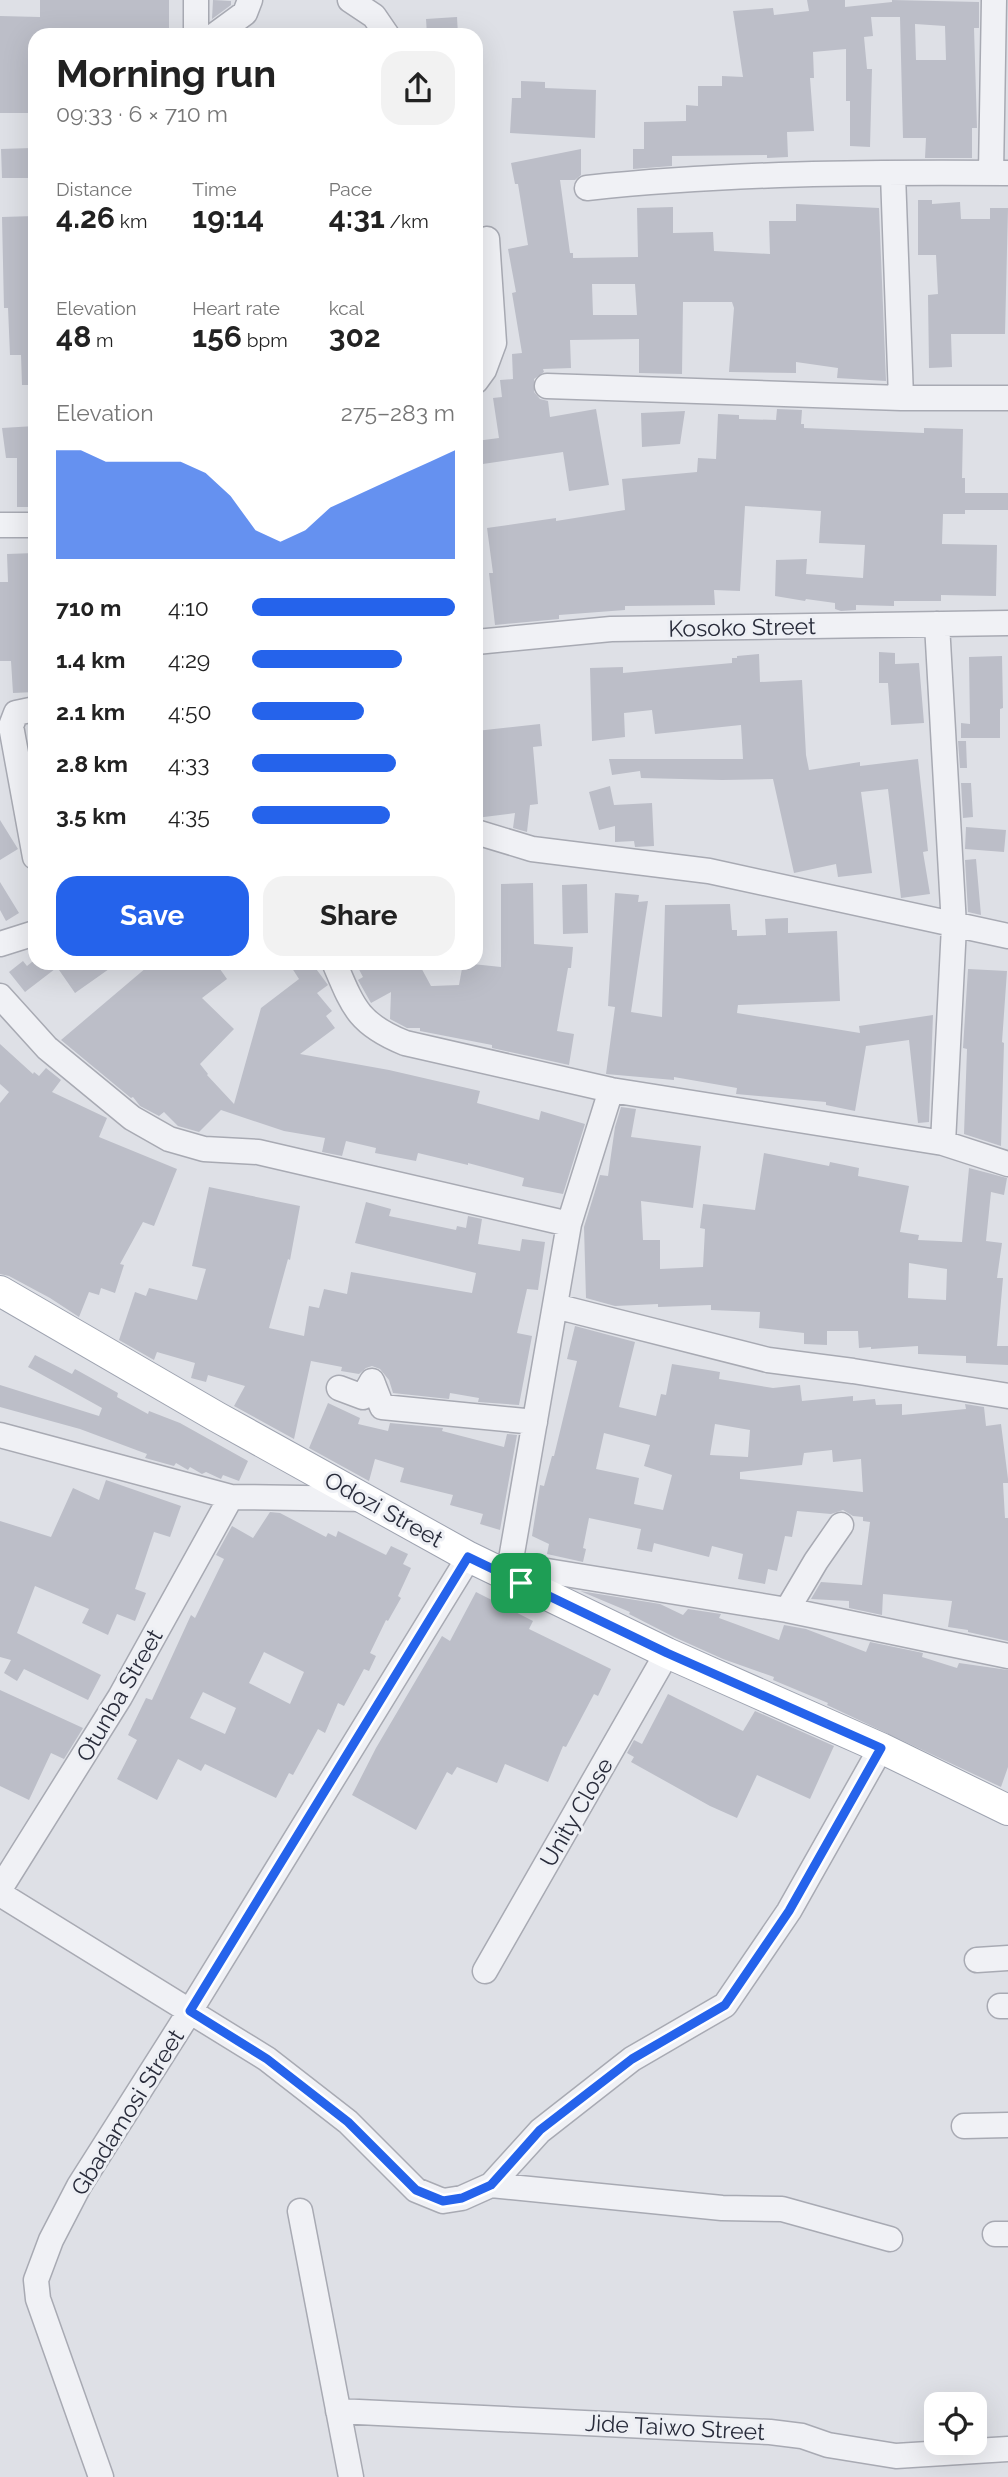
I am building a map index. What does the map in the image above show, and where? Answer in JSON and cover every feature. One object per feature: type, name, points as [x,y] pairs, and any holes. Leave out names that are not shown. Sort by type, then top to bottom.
[{"type":"main road","name":"Odozi Street","points":[[0,1291],[217,1417],[468,1557],[515,1574],[667,1653],[881,1748],[1008,1810]]},
{"type":"street","points":[[196,0],[196,28]]},
{"type":"street","points":[[225,28],[245,13],[250,0]]},
{"type":"street","points":[[351,0],[374,16],[382,28]]},
{"type":"street","points":[[587,188],[671,179],[775,173],[1000,173],[994,0]]},
{"type":"street","points":[[893,174],[901,398]]},
{"type":"street","points":[[483,371],[494,343],[488,239]]},
{"type":"street","points":[[547,386],[901,398],[1008,398]]},
{"type":"street","points":[[0,525],[28,525]]},
{"type":"street","points":[[937,624],[954,926],[943,1143]]},
{"type":"street","name":"Kosoko Street","points":[[483,641],[611,629],[1008,624]]},
{"type":"street","points":[[28,710],[16,713],[5,721],[28,825]]},
{"type":"street","points":[[483,834],[532,849],[709,871],[1008,936]]},
{"type":"street","points":[[0,944],[28,935]]},
{"type":"street","points":[[337,970],[352,1007],[384,1035],[405,1043],[611,1090],[943,1143],[1008,1164]]},
{"type":"street","points":[[0,996],[47,1048],[132,1118],[169,1139],[204,1149],[258,1152],[569,1224]]},
{"type":"street","points":[[611,1090],[569,1224],[535,1422],[515,1574],[787,1610],[1008,1656]]},
{"type":"street","points":[[555,1306],[768,1360],[1008,1396]]},
{"type":"street","points":[[339,1388],[363,1396],[372,1381],[382,1407],[535,1422]]},
{"type":"street","points":[[0,1435],[231,1497],[367,1499]]},
{"type":"street","name":"Otunba Street","points":[[0,1891],[120,1697],[231,1497]]},
{"type":"street","points":[[787,1610],[841,1525]]},
{"type":"street","name":"Gbadamosi Street","points":[[101,2477],[38,2300],[36,2280],[51,2240],[79,2186],[190,2011],[468,1557]]},
{"type":"street","name":"Unity Close","points":[[485,1971],[667,1653]]},
{"type":"street","points":[[0,1891],[267,2059],[348,2122],[416,2190],[443,2201],[462,2198],[491,2185],[540,2130],[632,2059],[725,2005],[789,1911],[881,1748]]},
{"type":"street","points":[[978,1960],[1008,1958]]},
{"type":"street","points":[[964,2126],[1008,2125]]},
{"type":"street","points":[[491,2185],[722,2208],[782,2210],[890,2239]]},
{"type":"street","points":[[300,2211],[351,2477]]},
{"type":"street","name":"Jide Taiwo Street","points":[[338,2411],[770,2432],[896,2456],[1008,2449]]},
{"type":"building","points":[[40,0],[169,0],[169,28],[28,28],[28,113],[0,113],[0,16],[40,17]]},
{"type":"building","points":[[213,0],[231,1],[231,5],[212,19]]},
{"type":"building","points":[[807,0],[845,0],[845,7],[892,0],[979,2],[979,28],[974,28],[977,128],[972,128],[972,158],[925,158],[926,138],[903,138],[900,17],[871,17],[873,36],[864,37],[867,69],[872,69],[870,147],[850,146],[850,101],[846,101],[846,49],[813,52],[814,78],[810,78],[814,131],[787,132],[788,157],[672,156],[672,166],[633,169],[633,149],[644,149],[644,122],[686,121],[686,105],[698,106],[698,86],[722,86],[722,76],[743,77],[733,11],[773,8],[774,15],[809,11]],"holes":[[[915,24],[945,26],[946,60],[916,60]]]},
{"type":"building","points":[[457,17],[458,28],[427,28],[426,19]]},
{"type":"building","points":[[521,81],[545,82],[545,88],[596,90],[595,138],[510,133],[512,98],[521,98]]},
{"type":"building","points":[[28,148],[28,178],[2,178],[1,149]]},
{"type":"building","points":[[581,149],[581,175],[575,180],[560,180],[570,253],[573,253],[573,258],[638,257],[637,208],[673,207],[673,233],[713,232],[714,251],[770,254],[769,221],[796,221],[796,204],[879,208],[886,381],[837,378],[838,368],[796,362],[796,373],[729,372],[734,308],[732,302],[683,302],[682,374],[639,373],[639,339],[570,340],[571,368],[543,369],[544,372],[534,379],[534,392],[540,399],[548,401],[550,417],[596,409],[609,485],[569,491],[563,452],[483,464],[483,440],[499,438],[493,398],[502,397],[500,380],[513,379],[512,354],[522,353],[512,293],[516,292],[508,249],[528,245],[518,184],[515,184],[511,163]],"holes":[[[592,284],[635,284],[637,315],[593,315]]]},
{"type":"building","points":[[918,200],[932,200],[932,204],[960,202],[961,219],[990,219],[990,208],[1008,208],[1005,334],[951,334],[952,367],[929,368],[928,295],[938,294],[936,255],[918,255]]},
{"type":"building","points":[[28,216],[28,385],[22,385],[21,355],[10,355],[8,308],[4,308],[2,217]]},
{"type":"building","points":[[777,409],[802,410],[801,424],[804,424],[804,428],[924,433],[924,428],[963,429],[962,478],[965,478],[965,493],[1008,493],[1008,510],[965,510],[965,514],[943,514],[942,544],[997,545],[996,596],[941,595],[941,601],[894,601],[894,606],[856,605],[856,610],[841,611],[835,609],[835,603],[775,596],[776,560],[807,559],[806,574],[863,578],[865,545],[819,543],[821,511],[745,506],[740,591],[714,590],[715,605],[625,606],[625,610],[559,615],[559,619],[495,625],[489,573],[493,573],[487,528],[625,510],[622,479],[697,472],[698,458],[716,459],[718,414],[739,415],[739,419],[776,420]]},
{"type":"building","points":[[685,411],[680,444],[642,447],[641,413]]},
{"type":"building","points":[[28,426],[28,507],[17,507],[17,458],[6,458],[2,428]]},
{"type":"building","points":[[28,553],[28,692],[13,693],[11,661],[0,661],[0,582],[8,582],[7,554]]},
{"type":"building","points":[[879,652],[895,653],[895,664],[919,663],[924,723],[891,725],[888,683],[879,683]]},
{"type":"building","points":[[759,654],[760,682],[802,680],[809,770],[860,762],[860,766],[918,759],[928,851],[923,852],[930,894],[901,898],[888,789],[861,792],[872,873],[838,877],[836,864],[794,873],[773,779],[641,778],[640,771],[612,775],[609,759],[743,759],[741,725],[655,734],[652,710],[624,713],[625,737],[592,741],[590,668],[623,667],[623,673],[732,663],[732,658],[737,656]]},
{"type":"building","points":[[1002,656],[1003,708],[1000,709],[1000,738],[961,738],[961,723],[970,724],[969,657]]},
{"type":"building","points":[[540,724],[542,746],[533,747],[538,804],[530,805],[527,832],[513,828],[515,813],[483,817],[483,730]]},
{"type":"building","points":[[958,741],[966,741],[967,768],[960,768]]},
{"type":"building","points":[[961,783],[971,783],[973,817],[963,818]]},
{"type":"building","points":[[610,786],[614,805],[652,803],[654,846],[635,847],[634,841],[615,842],[615,826],[599,830],[589,792]]},
{"type":"building","points":[[0,820],[18,849],[0,860]]},
{"type":"building","points":[[966,827],[1006,830],[1004,852],[965,849]]},
{"type":"building","points":[[976,859],[981,915],[968,912],[965,860]]},
{"type":"building","points":[[0,882],[19,913],[6,921],[0,910]]},
{"type":"building","points":[[533,883],[534,944],[573,947],[557,1031],[574,1034],[569,1065],[492,1048],[492,1045],[420,1031],[420,1028],[407,1028],[390,1019],[391,992],[371,1003],[358,980],[363,977],[359,970],[422,970],[431,986],[459,985],[462,970],[483,970],[483,965],[501,967],[501,884]]},
{"type":"building","points":[[587,884],[588,933],[563,934],[562,885]]},
{"type":"building","points":[[615,893],[639,895],[638,902],[648,901],[631,1012],[662,1017],[665,905],[730,904],[732,930],[737,930],[737,936],[766,935],[765,919],[788,918],[788,933],[837,931],[840,1001],[738,1005],[737,1013],[860,1033],[859,1026],[933,1015],[929,1122],[918,1123],[909,1040],[866,1046],[855,1111],[826,1105],[826,1102],[736,1094],[737,1088],[674,1077],[674,1080],[606,1074],[615,1007],[608,1006]]},
{"type":"building","points":[[23,961],[28,965],[28,970],[54,970],[25,992],[9,972]]},
{"type":"building","points":[[968,969],[1007,971],[1002,1042],[1001,1146],[964,1134],[967,1049],[963,1048]]},
{"type":"building","points":[[59,970],[108,970],[75,993]]},
{"type":"building","points":[[144,970],[221,970],[227,979],[202,998],[234,1029],[200,1064],[234,1104],[261,1008],[299,979],[293,970],[317,970],[328,985],[317,993],[332,1011],[326,1016],[335,1028],[300,1054],[389,1070],[480,1091],[477,1103],[539,1120],[541,1111],[585,1124],[563,1194],[522,1186],[524,1178],[418,1153],[416,1161],[375,1153],[376,1148],[346,1141],[342,1156],[322,1152],[325,1138],[284,1131],[221,1110],[199,1132],[178,1126],[164,1112],[159,1116],[140,1106],[133,1097],[61,1040]]},
{"type":"building","points":[[0,1044],[33,1074],[34,1072],[39,1076],[46,1068],[61,1080],[52,1092],[107,1118],[99,1137],[177,1169],[154,1226],[143,1222],[120,1264],[124,1265],[115,1293],[101,1288],[99,1295],[89,1292],[79,1317],[50,1298],[0,1274],[0,1103],[9,1092],[0,1084]]},
{"type":"building","points":[[621,1107],[636,1109],[631,1137],[701,1146],[693,1208],[641,1201],[643,1240],[660,1240],[660,1269],[703,1267],[705,1229],[700,1228],[703,1204],[755,1210],[764,1153],[829,1166],[830,1162],[859,1168],[858,1176],[909,1186],[900,1232],[919,1235],[918,1240],[962,1242],[969,1168],[1007,1178],[1004,1195],[991,1192],[986,1241],[1002,1243],[997,1278],[1003,1278],[997,1346],[1008,1346],[1008,1365],[966,1363],[966,1356],[918,1354],[918,1346],[859,1348],[858,1331],[827,1331],[827,1345],[804,1344],[804,1333],[759,1328],[760,1312],[711,1310],[711,1305],[615,1306],[586,1298],[584,1227],[600,1175],[608,1176],[615,1127]],"holes":[[[909,1263],[947,1269],[946,1300],[908,1298]]]},
{"type":"building","points":[[209,1187],[300,1206],[290,1260],[288,1259],[269,1328],[304,1336],[309,1306],[319,1308],[324,1289],[347,1294],[351,1272],[472,1293],[476,1273],[355,1243],[366,1202],[391,1209],[389,1216],[456,1230],[457,1226],[466,1228],[468,1216],[482,1219],[478,1244],[520,1251],[522,1239],[545,1242],[538,1290],[527,1289],[517,1333],[532,1336],[519,1405],[478,1402],[479,1398],[450,1393],[449,1399],[393,1393],[389,1380],[380,1369],[372,1366],[359,1374],[341,1371],[342,1367],[311,1361],[294,1439],[234,1406],[245,1386],[208,1375],[206,1382],[191,1378],[195,1363],[157,1352],[154,1360],[119,1340],[135,1292],[146,1296],[149,1288],[197,1300],[206,1269],[192,1266]]},
{"type":"building","points":[[575,1326],[635,1342],[619,1407],[656,1416],[661,1394],[666,1395],[672,1364],[720,1372],[719,1379],[773,1388],[800,1385],[802,1401],[853,1396],[853,1401],[875,1399],[876,1405],[902,1404],[902,1415],[966,1409],[965,1404],[984,1407],[986,1426],[1001,1424],[1008,1479],[1008,1483],[1003,1483],[1005,1518],[1008,1518],[1008,1641],[948,1627],[952,1601],[883,1594],[882,1615],[849,1608],[849,1601],[811,1599],[821,1582],[862,1585],[870,1522],[843,1510],[831,1514],[797,1511],[792,1537],[785,1536],[777,1571],[768,1569],[765,1584],[738,1579],[743,1554],[712,1546],[709,1557],[654,1543],[652,1552],[637,1549],[641,1529],[589,1518],[583,1562],[547,1554],[549,1544],[532,1536],[540,1485],[544,1486],[554,1456],[577,1361],[567,1359]],"holes":[[[715,1424],[750,1430],[748,1457],[710,1455]],[[604,1433],[650,1445],[644,1466],[672,1475],[663,1510],[634,1504],[639,1478],[596,1469]],[[832,1450],[833,1462],[861,1459],[863,1492],[740,1479],[740,1472],[802,1465],[804,1453]]]},
{"type":"building","points":[[35,1355],[72,1374],[75,1369],[118,1393],[117,1397],[148,1414],[149,1411],[180,1423],[248,1461],[239,1481],[223,1475],[221,1479],[206,1472],[202,1474],[190,1467],[188,1470],[176,1463],[174,1466],[145,1458],[147,1454],[80,1429],[0,1407],[0,1385],[99,1416],[102,1408],[28,1367]]},
{"type":"building","points":[[328,1403],[360,1418],[358,1424],[388,1431],[390,1423],[443,1428],[442,1431],[504,1447],[507,1434],[517,1435],[500,1530],[480,1524],[483,1514],[450,1505],[453,1495],[400,1482],[404,1468],[375,1459],[369,1481],[309,1448]]},
{"type":"building","points":[[106,1480],[181,1506],[170,1537],[154,1532],[135,1589],[146,1593],[135,1621],[117,1614],[108,1635],[82,1623],[89,1609],[35,1586],[17,1633],[101,1675],[88,1700],[24,1669],[17,1681],[4,1673],[11,1660],[0,1657],[0,1521],[51,1537],[73,1488],[99,1500]]},
{"type":"building","points":[[270,1512],[280,1513],[326,1537],[328,1533],[336,1537],[338,1531],[386,1555],[391,1546],[408,1554],[403,1564],[411,1568],[398,1596],[401,1598],[388,1621],[386,1620],[370,1653],[376,1656],[369,1671],[364,1669],[344,1706],[338,1703],[325,1733],[318,1729],[293,1775],[289,1773],[276,1798],[205,1764],[201,1771],[178,1759],[157,1800],[117,1779],[137,1740],[128,1735],[146,1698],[152,1700],[191,1615],[195,1618],[224,1559],[216,1555],[232,1526],[253,1538]],"holes":[[[264,1652],[304,1672],[290,1704],[249,1683]],[[203,1692],[236,1708],[225,1734],[190,1718]]]},
{"type":"building","points":[[580,1591],[660,1604],[683,1615],[688,1609],[721,1614],[719,1618],[779,1640],[784,1625],[806,1629],[866,1652],[870,1642],[923,1653],[922,1657],[957,1668],[959,1663],[1008,1670],[1008,1767],[1001,1787],[827,1705],[828,1703],[773,1680],[774,1677],[723,1659],[674,1637],[629,1614],[630,1612]]},
{"type":"building","points":[[476,1592],[533,1621],[529,1629],[611,1669],[598,1696],[594,1694],[566,1747],[563,1746],[548,1782],[505,1764],[497,1783],[457,1767],[452,1775],[447,1772],[416,1830],[352,1795],[376,1748],[442,1636],[450,1641]]},
{"type":"building","points":[[0,1690],[83,1728],[64,1759],[51,1753],[29,1800],[0,1786]]},
{"type":"building","points":[[668,1694],[743,1731],[755,1711],[834,1746],[810,1799],[757,1775],[737,1818],[631,1762],[634,1757],[627,1753],[634,1740],[642,1744]]},
{"type":"route","points":[[468,1557],[521,1583],[667,1653],[881,1748],[789,1911],[725,2005],[632,2059],[540,2130],[491,2185],[462,2198],[443,2201],[416,2190],[348,2122],[267,2059],[190,2011],[468,1557]]}]
